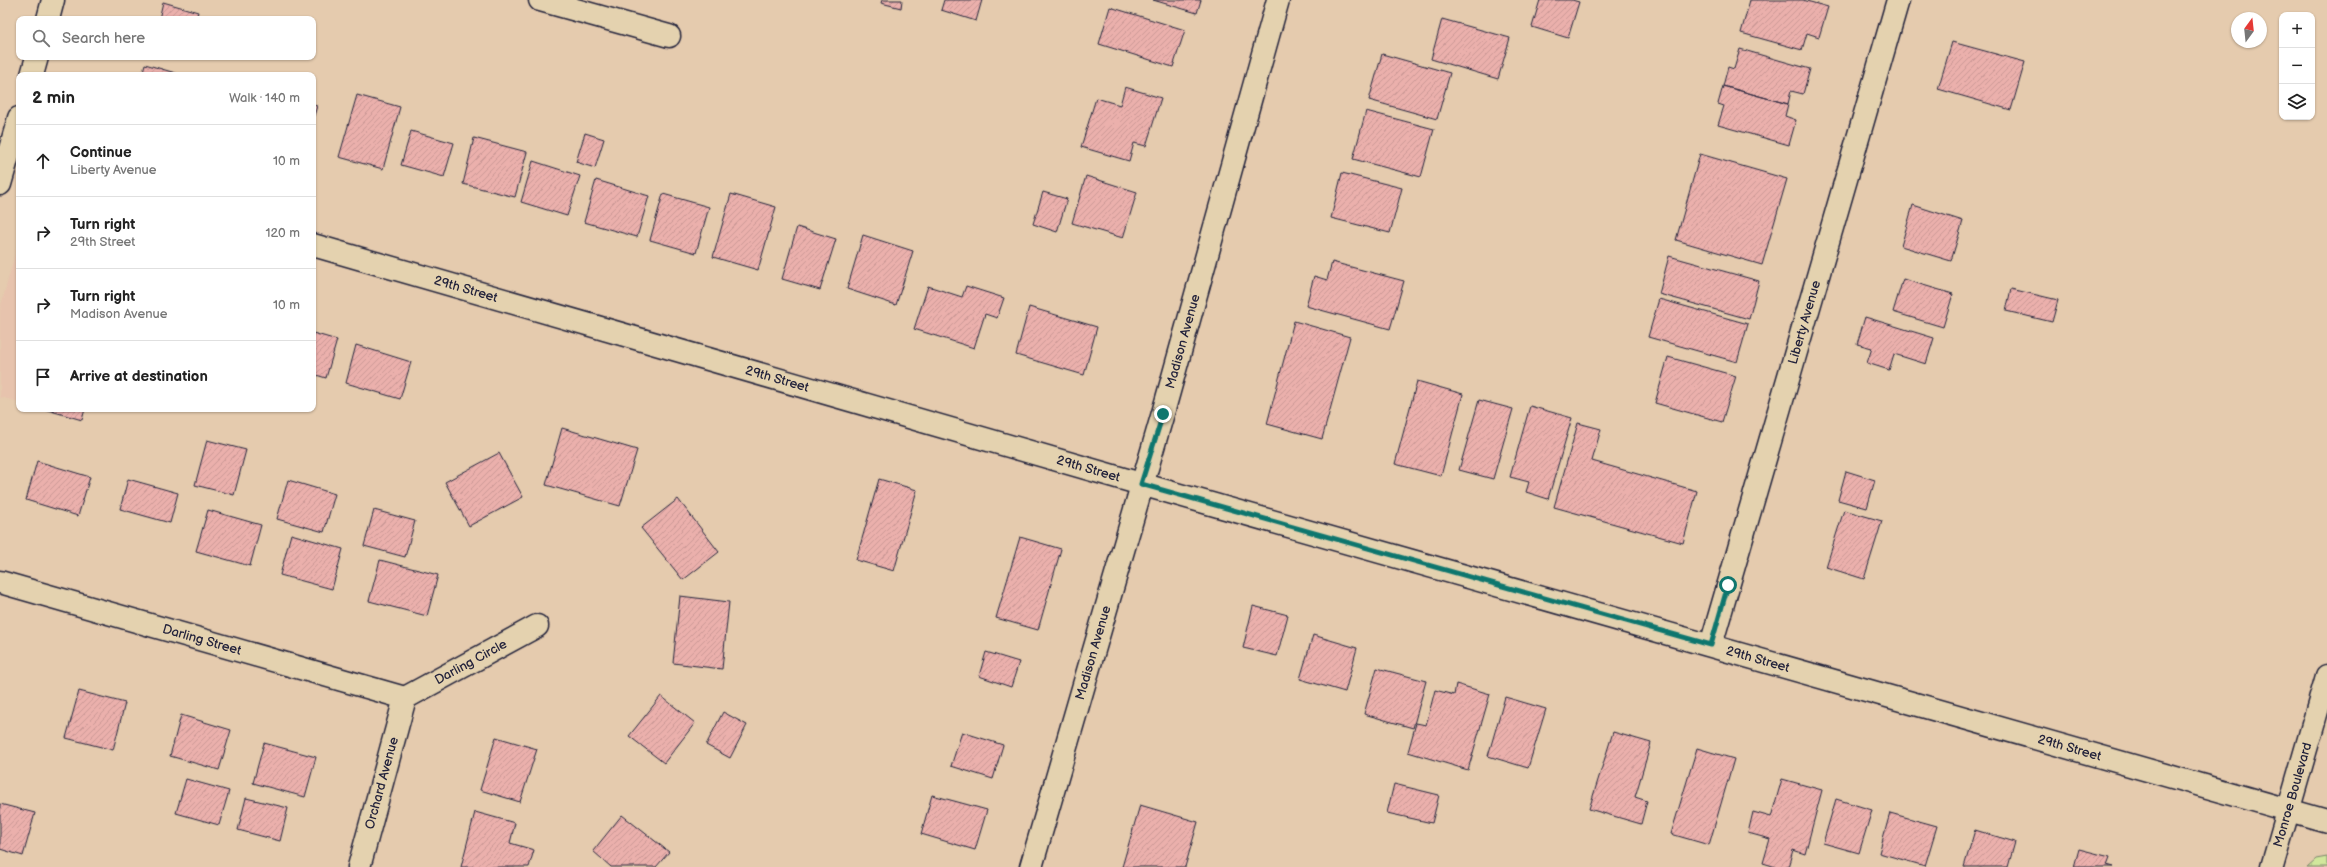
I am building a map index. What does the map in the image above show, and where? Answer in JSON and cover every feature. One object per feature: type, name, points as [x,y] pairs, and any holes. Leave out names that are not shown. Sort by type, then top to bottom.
[{"type":"street","points":[[49,16],[53,0]]},
{"type":"street","points":[[540,0],[669,36]]},
{"type":"street","name":"Madison Avenue","points":[[1031,867],[1278,0]]},
{"type":"street","name":"Liberty Avenue","points":[[1711,645],[1898,0]]},
{"type":"street","points":[[33,72],[36,60]]},
{"type":"street","points":[[0,184],[16,130]]},
{"type":"street","name":"29th Street","points":[[316,246],[1141,484],[2327,821]]},
{"type":"street","name":"Darling Street","points":[[0,582],[405,698]]},
{"type":"street","name":"Darling Circle","points":[[405,698],[537,626]]},
{"type":"street","name":"Monroe Boulevard","points":[[2272,867],[2327,676]]},
{"type":"street","name":"Orchard Avenue","points":[[359,867],[405,698]]},
{"type":"shaded area","points":[[16,250],[16,401],[0,397],[0,309]]},
{"type":"green space","points":[[2327,857],[2327,867],[2307,867],[2316,859]]},
{"type":"building","points":[[882,0],[902,0],[901,8],[881,3]]},
{"type":"building","points":[[944,0],[982,0],[976,21],[941,10]]},
{"type":"building","points":[[1153,0],[1201,0],[1197,13]]},
{"type":"building","points":[[1540,0],[1572,0],[1579,2],[1568,38],[1532,27]]},
{"type":"building","points":[[1750,0],[1803,0],[1828,7],[1819,37],[1807,33],[1802,50],[1741,33]]},
{"type":"building","points":[[163,2],[198,12],[197,16],[160,16]]},
{"type":"building","points":[[1110,7],[1185,30],[1173,67],[1099,44]]},
{"type":"building","points":[[1442,19],[1510,38],[1498,79],[1431,59]]},
{"type":"building","points":[[1952,42],[2025,62],[2011,110],[1938,89]]},
{"type":"building","points":[[1740,49],[1810,69],[1803,94],[1791,91],[1788,104],[1723,86],[1728,67],[1734,69]]},
{"type":"building","points":[[1382,54],[1450,73],[1437,119],[1369,100]]},
{"type":"building","points":[[145,64],[172,72],[143,72]]},
{"type":"building","points":[[1723,86],[1788,104],[1785,116],[1796,120],[1789,145],[1718,125],[1724,106],[1718,104]]},
{"type":"building","points":[[1125,87],[1161,98],[1146,146],[1134,143],[1129,161],[1081,147],[1096,98],[1120,105]]},
{"type":"building","points":[[357,95],[400,107],[383,169],[339,157]]},
{"type":"building","points":[[1366,111],[1434,129],[1421,177],[1353,159]]},
{"type":"building","points":[[411,131],[454,143],[444,177],[401,165]]},
{"type":"building","points":[[585,133],[604,139],[595,168],[576,162]]},
{"type":"building","points":[[474,138],[527,152],[515,197],[463,184]]},
{"type":"building","points":[[1700,154],[1787,179],[1762,265],[1676,240]]},
{"type":"building","points":[[533,161],[580,176],[567,216],[521,202]]},
{"type":"building","points":[[1342,173],[1402,188],[1390,233],[1331,218]]},
{"type":"building","points":[[1086,176],[1137,192],[1123,238],[1072,223]]},
{"type":"building","points":[[596,180],[649,196],[637,237],[584,222]]},
{"type":"building","points":[[1043,192],[1067,199],[1057,232],[1033,224]]},
{"type":"building","points":[[663,194],[709,207],[696,253],[650,240]]},
{"type":"building","points":[[731,194],[776,207],[758,270],[713,257]]},
{"type":"building","points":[[1913,205],[1963,221],[1951,261],[1901,246]]},
{"type":"building","points":[[797,227],[836,239],[820,290],[782,279]]},
{"type":"building","points":[[863,235],[913,251],[896,305],[847,289]]},
{"type":"building","points":[[1669,256],[1759,281],[1749,319],[1659,294]]},
{"type":"building","points":[[1332,262],[1404,281],[1390,329],[1306,306],[1314,276],[1327,280]]},
{"type":"building","points":[[1903,279],[1953,294],[1943,327],[1893,312]]},
{"type":"building","points":[[928,286],[962,297],[966,286],[1004,298],[997,318],[985,314],[974,348],[914,329]]},
{"type":"building","points":[[2011,289],[2058,300],[2052,322],[2006,311]]},
{"type":"building","points":[[1659,299],[1748,324],[1737,362],[1648,337]]},
{"type":"building","points":[[1029,307],[1097,327],[1084,375],[1016,355]]},
{"type":"building","points":[[1865,317],[1934,338],[1926,364],[1894,354],[1889,370],[1867,363],[1872,348],[1857,344]]},
{"type":"building","points":[[1294,321],[1350,337],[1322,439],[1267,424]]},
{"type":"building","points":[[316,334],[337,340],[326,378],[316,375]]},
{"type":"building","points":[[356,345],[411,362],[400,399],[346,383]]},
{"type":"building","points":[[1668,357],[1736,376],[1722,422],[1655,403]]},
{"type":"building","points":[[1417,381],[1463,394],[1441,476],[1395,464]]},
{"type":"building","points":[[1479,400],[1513,409],[1493,479],[1459,470]]},
{"type":"building","points":[[1530,406],[1572,418],[1548,499],[1526,492],[1529,482],[1510,477]]},
{"type":"building","points":[[54,412],[84,412],[82,420]]},
{"type":"building","points":[[1578,423],[1601,429],[1592,461],[1697,491],[1683,543],[1554,507]]},
{"type":"building","points":[[562,428],[637,450],[620,506],[546,485]]},
{"type":"building","points":[[207,440],[246,450],[234,495],[195,485]]},
{"type":"building","points":[[499,453],[523,497],[469,526],[445,482]]},
{"type":"building","points":[[37,461],[90,477],[78,516],[26,500]]},
{"type":"building","points":[[1846,471],[1875,480],[1867,508],[1838,500]]},
{"type":"building","points":[[128,479],[178,493],[170,523],[120,509]]},
{"type":"building","points":[[879,479],[917,490],[894,571],[856,560]]},
{"type":"building","points":[[288,480],[335,494],[324,532],[277,519]]},
{"type":"building","points":[[678,499],[719,552],[683,580],[641,528]]},
{"type":"building","points":[[208,510],[261,525],[250,566],[196,551]]},
{"type":"building","points":[[374,510],[415,521],[405,557],[364,546]]},
{"type":"building","points":[[1844,510],[1882,521],[1864,579],[1826,567]]},
{"type":"building","points":[[291,534],[343,549],[332,589],[280,575]]},
{"type":"building","points":[[1020,537],[1061,549],[1038,630],[996,618]]},
{"type":"building","points":[[380,560],[438,575],[427,616],[369,601]]},
{"type":"building","points":[[680,596],[729,602],[722,669],[673,663]]},
{"type":"building","points":[[1253,606],[1288,615],[1277,656],[1243,648]]},
{"type":"building","points":[[1313,635],[1357,648],[1345,692],[1300,679]]},
{"type":"building","points":[[986,652],[1019,662],[1011,687],[979,676]]},
{"type":"building","points":[[1377,668],[1426,681],[1413,728],[1364,714]]},
{"type":"building","points":[[1456,684],[1490,694],[1468,770],[1408,752],[1416,723],[1426,725],[1435,690],[1454,695]]},
{"type":"building","points":[[79,691],[125,703],[113,750],[66,738]]},
{"type":"building","points":[[661,696],[695,723],[664,763],[629,736]]},
{"type":"building","points":[[1505,697],[1546,709],[1528,768],[1488,756]]},
{"type":"building","points":[[723,712],[747,725],[730,758],[706,745]]},
{"type":"building","points":[[181,715],[231,730],[219,770],[170,756]]},
{"type":"building","points":[[962,732],[1003,745],[993,779],[951,766]]},
{"type":"building","points":[[1613,732],[1651,743],[1635,797],[1647,801],[1641,824],[1589,809]]},
{"type":"building","points":[[496,737],[537,749],[520,802],[480,790]]},
{"type":"building","points":[[264,743],[316,757],[305,797],[253,783]]},
{"type":"building","points":[[1697,748],[1734,759],[1709,845],[1671,834]]},
{"type":"building","points":[[186,779],[229,791],[219,825],[176,813]]},
{"type":"building","points":[[1782,779],[1822,790],[1805,854],[1793,850],[1788,867],[1776,867],[1763,863],[1770,839],[1748,833],[1753,812],[1771,817]]},
{"type":"building","points":[[1394,784],[1439,795],[1432,823],[1387,813]]},
{"type":"building","points":[[932,795],[987,810],[975,850],[921,834]]},
{"type":"building","points":[[246,798],[288,808],[280,841],[238,830]]},
{"type":"building","points":[[1836,799],[1872,810],[1859,853],[1823,843]]},
{"type":"building","points":[[0,804],[35,813],[23,856],[0,849]]},
{"type":"building","points":[[1140,805],[1198,822],[1185,867],[1122,867]]},
{"type":"building","points":[[475,812],[515,823],[510,843],[534,850],[529,867],[461,867]]},
{"type":"building","points":[[1890,813],[1937,826],[1925,866],[1879,853]]},
{"type":"building","points":[[622,815],[669,852],[656,867],[611,867],[593,851]]},
{"type":"building","points":[[1975,830],[2015,842],[2008,867],[1964,867]]},
{"type":"building","points":[[2079,849],[2110,857],[2107,865],[2114,867],[2074,867]]},
{"type":"route","points":[[1163,414],[1141,484],[1711,645],[1728,585]]}]
